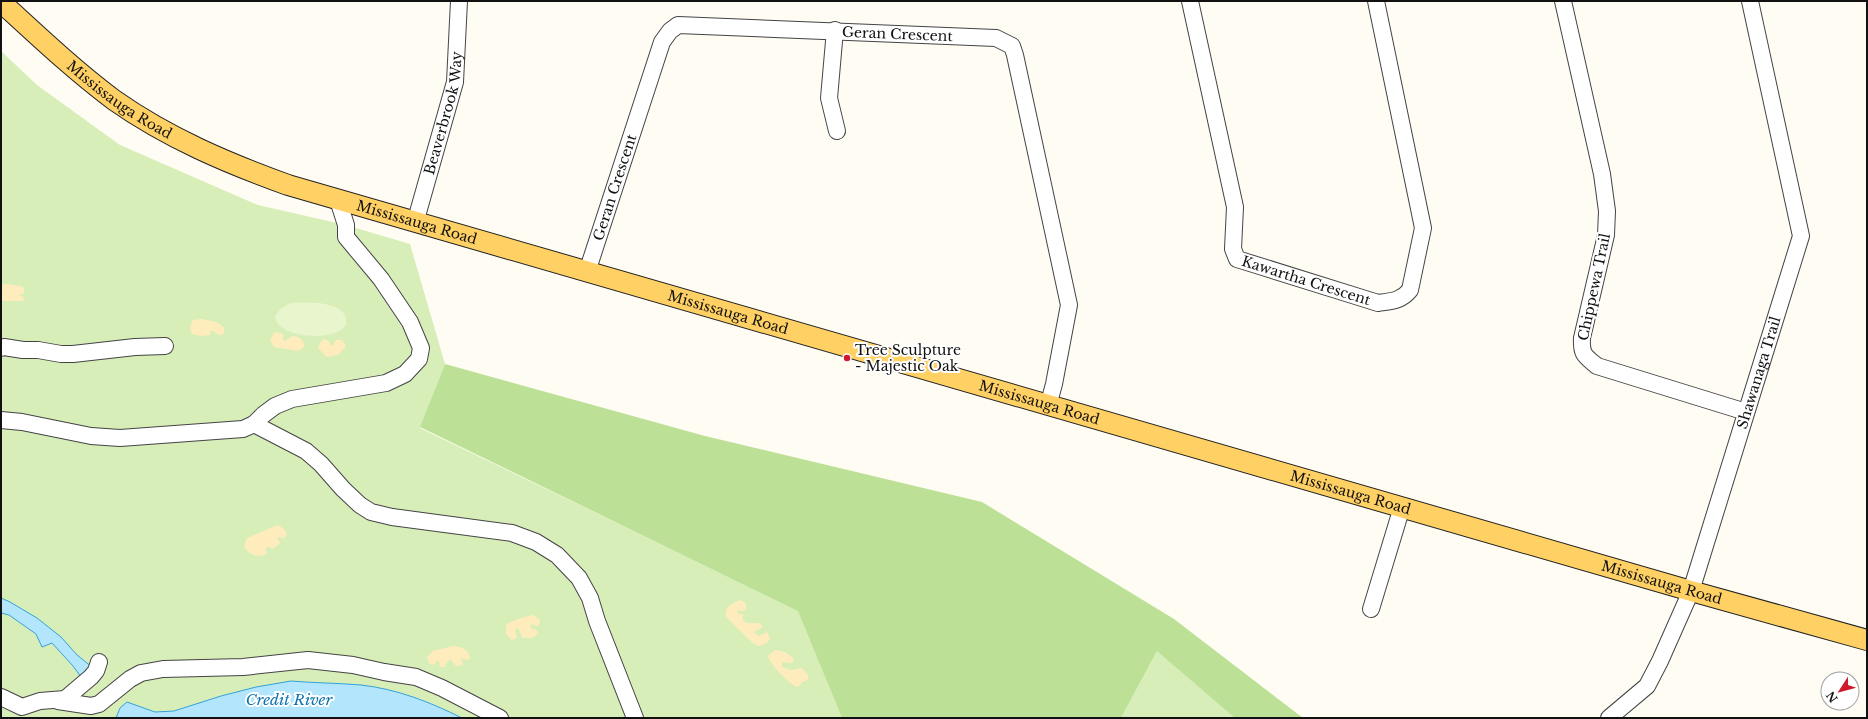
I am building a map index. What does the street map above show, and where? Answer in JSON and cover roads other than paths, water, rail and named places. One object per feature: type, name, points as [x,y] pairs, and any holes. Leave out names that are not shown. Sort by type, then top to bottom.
[{"type":"main road","name":"Mississauga Road","points":[[1,2],[74,68],[115,100],[153,125],[190,146],[236,166],[288,185],[1048,406],[1691,591],[1867,640]]},
{"type":"street","name":"Beaverbrook Way","points":[[415,223],[455,82],[459,1]]},
{"type":"street","name":"Kawartha Crescent","points":[[1190,1],[1235,207],[1233,249],[1237,259],[1378,303],[1395,301],[1405,297],[1410,290],[1423,228],[1376,1]]},
{"type":"street","name":"Chippewa Trail","points":[[1564,1],[1602,174],[1607,211],[1606,235],[1582,338],[1582,349],[1584,355],[1597,366],[1746,412]]},
{"type":"street","name":"Shawanaga Trail","points":[[1609,718],[1647,686],[1660,661],[1691,591],[1801,236],[1750,1]]},
{"type":"street","name":"Geran Crescent","points":[[587,272],[662,42],[670,31],[678,26],[690,25],[835,30],[996,38],[1012,46],[1069,306],[1054,384],[1048,406]]},
{"type":"street","points":[[835,30],[829,98],[837,131]]},
{"type":"street","points":[[1,420],[22,422],[91,436],[120,438],[243,429],[254,424],[275,406],[292,399],[386,383],[405,374],[419,358],[421,348],[410,322],[385,285],[346,238],[346,226],[338,200]]},
{"type":"street","points":[[1,348],[4,347],[73,354],[135,347],[165,346]]},
{"type":"street","points":[[254,424],[306,451],[322,464],[360,505],[371,512],[392,517],[512,534],[536,542],[557,555],[579,578],[590,598],[635,718]]},
{"type":"street","points":[[1371,609],[1402,508]]},
{"type":"street","points":[[1,697],[22,712],[40,701],[58,701],[92,706],[99,704],[130,680],[141,674],[163,669],[243,667],[308,660],[353,665],[416,677],[442,688],[500,718]]},
{"type":"street","points":[[58,701],[65,699],[72,694],[91,677],[96,671],[99,662]]},
{"type":"water","points":[[1,598],[37,618],[61,637],[77,655],[92,667],[81,677],[52,643],[42,647],[36,634],[9,615],[1,613]]},
{"type":"water","name":"Credit River","points":[[291,681],[374,687],[400,693],[438,707],[462,718],[116,718],[120,708],[127,702],[155,712],[174,711],[256,687]]},
{"type":"place","name":"Tree Sculpture - Majestic Oak","points":[[847,358]]}]
